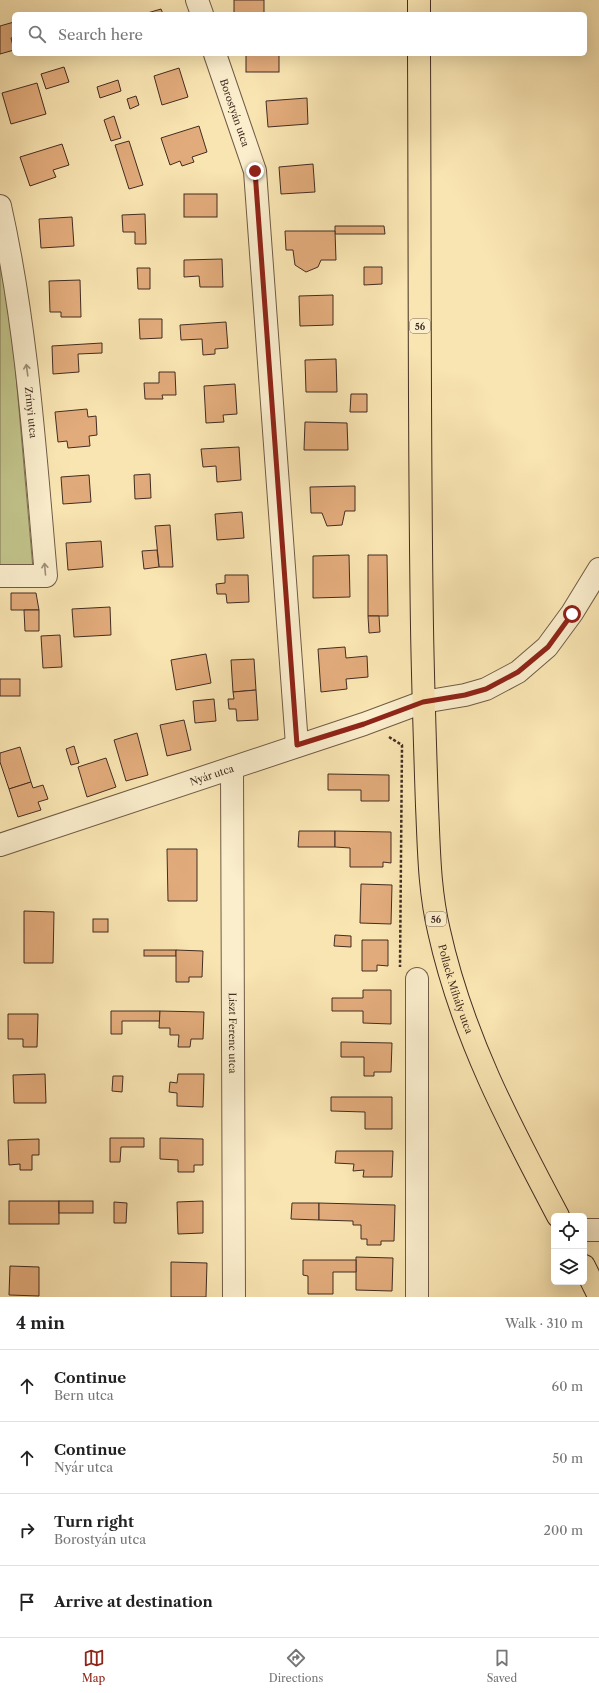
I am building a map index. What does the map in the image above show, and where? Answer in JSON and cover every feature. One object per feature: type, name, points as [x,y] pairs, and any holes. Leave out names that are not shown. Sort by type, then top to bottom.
[{"type":"main road","points":[[419,0],[419,12]]},
{"type":"main road","name":"Pollack Mihály utca","points":[[419,56],[423,702],[430,875],[434,906],[449,974],[468,1031],[495,1095],[556,1213]]},
{"type":"main road","points":[[587,1272],[599,1296]]},
{"type":"street","points":[[197,0],[201,12]]},
{"type":"street","name":"Borostyán utca","points":[[216,56],[255,171],[297,745]]},
{"type":"street","name":"Zrínyi utca","points":[[0,206],[12,259],[28,383],[46,576],[0,576]]},
{"type":"street","name":"Nyár utca","points":[[0,845],[232,768],[423,702],[465,695],[486,689],[518,672],[548,647],[572,614],[599,569]]},
{"type":"street","name":"Liszt Ferenc utca","points":[[232,768],[234,1297]]},
{"type":"street","points":[[417,979],[417,1297]]},
{"type":"street","points":[[587,1230],[599,1230]]},
{"type":"path","points":[[368,722],[402,745],[400,978],[417,979]]},
{"type":"green space","points":[[0,257],[6,261],[33,569],[0,569]]},
{"type":"building","points":[[234,0],[264,0],[264,12],[234,12]]},
{"type":"building","points":[[161,9],[162,12],[151,12]]},
{"type":"building","points":[[12,23],[12,51],[0,54],[0,26]]},
{"type":"building","points":[[246,56],[279,56],[279,72],[246,72]]},
{"type":"building","points":[[64,67],[69,82],[46,89],[41,74]]},
{"type":"building","points":[[179,68],[188,97],[162,105],[154,76]]},
{"type":"building","points":[[118,80],[121,91],[100,98],[97,87]]},
{"type":"building","points":[[37,83],[46,114],[11,124],[2,93]]},
{"type":"building","points":[[136,96],[139,105],[130,109],[127,99]]},
{"type":"building","points":[[307,98],[308,124],[268,127],[266,101]]},
{"type":"building","points":[[114,116],[121,138],[111,141],[104,120]]},
{"type":"building","points":[[199,126],[207,152],[192,157],[194,162],[182,166],[180,161],[170,165],[161,138]]},
{"type":"building","points":[[129,141],[143,185],[129,189],[115,145]]},
{"type":"building","points":[[62,144],[69,165],[53,170],[56,177],[30,186],[20,157]]},
{"type":"building","points":[[313,164],[315,192],[281,194],[279,167]]},
{"type":"building","points":[[184,194],[217,194],[217,217],[184,217]]},
{"type":"building","points":[[145,214],[146,244],[135,244],[135,232],[123,232],[122,215]]},
{"type":"building","points":[[72,217],[74,246],[41,248],[39,219]]},
{"type":"building","points":[[335,226],[384,226],[385,234],[335,234]]},
{"type":"building","points":[[285,231],[335,231],[336,260],[321,260],[318,267],[306,272],[295,265],[293,250],[286,250]]},
{"type":"building","points":[[222,259],[223,287],[200,287],[199,276],[184,277],[184,260]]},
{"type":"building","points":[[364,267],[382,267],[382,284],[364,285]]},
{"type":"building","points":[[137,268],[150,268],[150,289],[138,289]]},
{"type":"building","points":[[80,280],[81,317],[61,317],[61,312],[50,312],[49,281]]},
{"type":"building","points":[[333,295],[333,325],[300,326],[299,296]]},
{"type":"building","points":[[139,319],[162,319],[162,338],[140,339]]},
{"type":"building","points":[[226,322],[228,348],[215,349],[215,354],[203,355],[202,339],[181,340],[180,325]]},
{"type":"building","points":[[102,343],[102,353],[78,354],[79,372],[53,374],[52,346]]},
{"type":"building","points":[[336,359],[337,392],[306,392],[305,360]]},
{"type":"building","points":[[159,372],[175,372],[176,395],[162,395],[163,399],[145,399],[144,383],[159,383]]},
{"type":"building","points":[[235,384],[237,414],[223,415],[224,422],[206,423],[204,386]]},
{"type":"building","points":[[351,394],[367,394],[367,412],[350,412]]},
{"type":"building","points":[[87,409],[88,417],[96,416],[97,435],[89,436],[90,446],[68,448],[67,441],[58,442],[55,412]]},
{"type":"building","points":[[305,422],[347,423],[348,450],[304,450]]},
{"type":"building","points":[[239,447],[241,480],[217,482],[216,466],[203,467],[201,449]]},
{"type":"building","points":[[150,474],[151,498],[135,499],[134,475]]},
{"type":"building","points":[[89,475],[91,502],[63,504],[61,477]]},
{"type":"building","points":[[355,486],[355,511],[345,511],[342,525],[327,526],[322,513],[311,513],[310,487]]},
{"type":"building","points":[[242,512],[244,538],[217,540],[215,514]]},
{"type":"building","points":[[170,525],[173,567],[159,567],[155,526]]},
{"type":"building","points":[[101,541],[103,567],[68,570],[66,543]]},
{"type":"building","points":[[157,550],[159,567],[144,569],[142,551]]},
{"type":"building","points":[[349,555],[350,597],[313,598],[313,556]]},
{"type":"building","points":[[368,555],[387,555],[388,616],[368,616]]},
{"type":"building","points":[[225,575],[248,575],[249,602],[227,603],[226,594],[217,594],[216,584],[225,583]]},
{"type":"building","points":[[11,593],[36,593],[39,610],[11,610]]},
{"type":"building","points":[[110,607],[111,635],[74,637],[72,609]]},
{"type":"building","points":[[24,610],[39,610],[39,631],[25,631]]},
{"type":"building","points":[[368,616],[379,616],[380,632],[369,633]]},
{"type":"building","points":[[60,635],[62,667],[43,668],[41,636]]},
{"type":"building","points":[[345,647],[346,658],[367,656],[368,677],[346,679],[347,689],[321,692],[318,649]]},
{"type":"building","points":[[206,654],[211,683],[176,690],[171,660]]},
{"type":"building","points":[[254,659],[256,690],[233,692],[231,660]]},
{"type":"building","points":[[0,679],[20,679],[20,696],[0,696]]},
{"type":"building","points":[[256,690],[258,720],[237,721],[236,709],[229,709],[228,699],[234,699],[233,692]]},
{"type":"building","points":[[214,699],[216,721],[195,723],[193,701]]},
{"type":"building","points":[[184,720],[191,750],[167,756],[160,725]]},
{"type":"building","points":[[137,733],[148,775],[126,781],[114,740]]},
{"type":"building","points":[[74,746],[79,763],[71,765],[66,749]]},
{"type":"building","points":[[20,747],[31,782],[9,789],[0,762],[0,753]]},
{"type":"building","points":[[106,758],[116,787],[87,797],[78,767]]},
{"type":"building","points":[[328,774],[389,775],[389,801],[361,801],[361,790],[328,790]]},
{"type":"building","points":[[31,782],[33,788],[43,785],[48,799],[38,802],[41,810],[18,817],[9,789]]},
{"type":"building","points":[[299,831],[335,831],[335,847],[298,847]]},
{"type":"building","points":[[335,831],[391,832],[391,863],[383,862],[383,867],[350,867],[350,848],[335,847]]},
{"type":"building","points":[[167,849],[197,849],[197,901],[168,901]]},
{"type":"building","points":[[361,884],[392,885],[391,924],[360,923]]},
{"type":"building","points":[[24,911],[54,912],[53,963],[24,963]]},
{"type":"building","points":[[93,919],[108,919],[108,932],[93,932]]},
{"type":"building","points":[[335,935],[351,936],[351,947],[334,946]]},
{"type":"building","points":[[362,940],[388,940],[388,966],[377,965],[377,971],[362,971]]},
{"type":"building","points":[[144,950],[176,950],[176,956],[144,956]]},
{"type":"building","points":[[176,950],[203,951],[202,977],[189,977],[189,982],[176,982]]},
{"type":"building","points":[[363,990],[391,990],[391,1024],[363,1023],[363,1011],[332,1011],[332,998],[363,998]]},
{"type":"building","points":[[111,1011],[160,1011],[160,1021],[122,1021],[122,1034],[111,1034]]},
{"type":"building","points":[[160,1011],[204,1012],[203,1039],[191,1039],[190,1047],[178,1047],[179,1035],[170,1035],[170,1028],[159,1028]]},
{"type":"building","points":[[8,1014],[38,1014],[37,1047],[23,1047],[23,1039],[8,1039]]},
{"type":"building","points":[[341,1042],[392,1043],[391,1072],[374,1072],[374,1076],[364,1076],[364,1057],[341,1057]]},
{"type":"building","points":[[45,1074],[46,1103],[14,1103],[13,1075]]},
{"type":"building","points":[[178,1074],[204,1074],[203,1107],[177,1106],[177,1093],[169,1092],[170,1082],[177,1083]]},
{"type":"building","points":[[113,1076],[123,1076],[122,1092],[112,1091]]},
{"type":"building","points":[[331,1097],[392,1097],[392,1129],[365,1129],[365,1112],[331,1111]]},
{"type":"building","points":[[110,1138],[144,1138],[144,1147],[121,1147],[120,1162],[110,1162]]},
{"type":"building","points":[[160,1138],[203,1139],[203,1165],[194,1165],[194,1172],[178,1172],[178,1160],[160,1159]]},
{"type":"building","points":[[39,1139],[39,1155],[32,1155],[32,1170],[20,1170],[20,1164],[9,1165],[8,1140]]},
{"type":"building","points":[[336,1151],[393,1151],[392,1177],[363,1177],[364,1170],[353,1171],[354,1164],[335,1163]]},
{"type":"building","points":[[9,1201],[59,1201],[59,1224],[9,1224]]},
{"type":"building","points":[[59,1201],[93,1201],[93,1213],[59,1213]]},
{"type":"building","points":[[203,1201],[203,1233],[178,1234],[177,1202]]},
{"type":"building","points":[[114,1202],[127,1203],[126,1223],[114,1223]]},
{"type":"building","points":[[292,1203],[319,1203],[319,1220],[291,1219]]},
{"type":"building","points":[[319,1203],[395,1205],[394,1241],[381,1241],[381,1245],[367,1245],[367,1239],[361,1239],[361,1225],[353,1225],[353,1221],[319,1220]]},
{"type":"building","points":[[356,1257],[393,1258],[392,1291],[356,1290]]},
{"type":"building","points":[[303,1260],[356,1260],[356,1272],[333,1272],[333,1294],[308,1294],[308,1276],[303,1275]]},
{"type":"building","points":[[171,1262],[207,1263],[206,1297],[171,1297]]},
{"type":"building","points":[[10,1266],[39,1267],[39,1296],[9,1295]]},
{"type":"route","points":[[255,171],[297,745],[364,724],[423,702],[465,695],[486,689],[518,672],[548,647],[572,614]]}]
